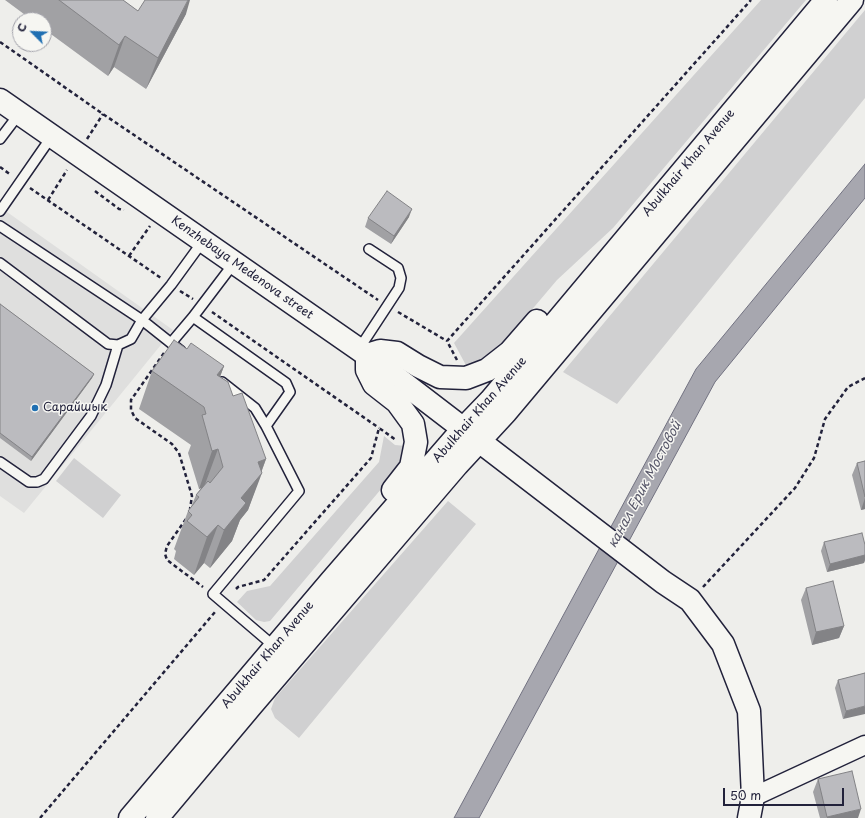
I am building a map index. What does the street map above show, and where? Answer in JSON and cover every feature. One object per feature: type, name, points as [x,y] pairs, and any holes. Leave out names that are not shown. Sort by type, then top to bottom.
[{"type":"main road","name":"Abulkhair Khan Avenue","points":[[157,818],[457,465],[490,400],[826,0]]},
{"type":"main road","name":"Abulkhair Khan Avenue","points":[[130,818],[331,581],[471,435],[515,401],[852,0]]},
{"type":"main road","name":"Kenzhebaya Medenova street","points":[[0,100],[363,352],[662,582],[690,600]]},
{"type":"main road","points":[[331,581],[356,534],[411,467],[416,442],[413,424],[396,402],[374,384],[367,370],[363,352],[380,351],[397,353],[440,377],[466,378],[487,370],[510,352],[542,314],[590,281]]},
{"type":"main road","points":[[690,600],[723,644],[749,711],[753,797],[749,818]]},
{"type":"street","points":[[753,797],[865,745]]},
{"type":"lane","points":[[0,139],[19,114]]},
{"type":"lane","points":[[0,211],[52,136]]},
{"type":"lane","points":[[0,226],[142,320],[189,357]]},
{"type":"lane","points":[[0,264],[108,344],[118,345],[131,339],[142,320],[171,285],[203,241]]},
{"type":"lane","points":[[363,352],[387,306],[399,288],[401,278],[398,268],[369,249]]},
{"type":"lane","points":[[171,344],[234,263]]},
{"type":"lane","points":[[193,317],[286,384],[290,392],[266,426]]},
{"type":"lane","points":[[0,462],[29,482],[37,482],[44,479],[91,416],[106,385],[118,345]]},
{"type":"lane","points":[[213,376],[255,408],[299,490],[213,594],[275,647]]},
{"type":"path","points":[[0,42],[116,123],[387,306],[447,341]]},
{"type":"path","points":[[0,167],[379,428]]},
{"type":"path","points":[[94,188],[119,209],[126,211]]},
{"type":"path","points":[[129,256],[152,222]]},
{"type":"path","points":[[171,344],[131,400],[131,410],[135,418],[172,444],[179,453],[192,496],[189,514],[166,546],[164,554],[167,560],[213,594]]},
{"type":"path","points":[[690,600],[795,488],[814,458],[825,419],[848,386],[865,378]]},
{"type":"shaded area","points":[[761,0],[806,0],[613,228],[557,280],[491,358],[468,369],[454,343]]},
{"type":"shaded area","points":[[865,10],[865,98],[617,404],[563,372]]},
{"type":"shaded area","points":[[0,207],[173,330],[24,513],[0,496]]},
{"type":"shaded area","points":[[384,436],[395,445],[406,446],[403,463],[270,621],[264,622],[256,620],[237,602],[247,591],[270,586],[379,462]]},
{"type":"shaded area","points":[[74,458],[121,495],[103,518],[56,481]]},
{"type":"shaded area","points":[[448,501],[476,524],[299,738],[275,718],[271,709],[275,698]]},
{"type":"water","name":"канал Ерик Мостовой","points":[[865,164],[865,198],[715,382],[479,818],[454,818],[696,369]]},
{"type":"building","points":[[59,0],[123,0],[138,11],[145,0],[188,0],[158,58],[125,36],[119,45]]},
{"type":"building","points":[[387,191],[412,209],[394,236],[368,218]]},
{"type":"building","name":"Сарайшык","points":[[0,304],[94,374],[32,457],[0,433]]},
{"type":"building","points":[[174,340],[187,349],[191,343],[224,366],[217,375],[228,382],[233,396],[242,393],[266,459],[258,462],[262,473],[241,498],[246,503],[224,530],[218,525],[207,537],[187,521],[192,515],[188,511],[199,497],[196,495],[208,481],[210,483],[223,467],[218,449],[212,451],[202,415],[206,414],[204,407],[152,371]]},
{"type":"building","points":[[865,461],[865,497],[857,463]]},
{"type":"building","points":[[862,533],[865,545],[865,555],[830,564],[824,542]]},
{"type":"building","points":[[833,581],[844,626],[816,632],[806,588]]},
{"type":"building","points":[[865,673],[865,706],[846,711],[838,680]]},
{"type":"building","points":[[852,771],[861,809],[827,817],[818,779]]},
{"type":"place","name":"Сарайшык","points":[[35,408]]}]
